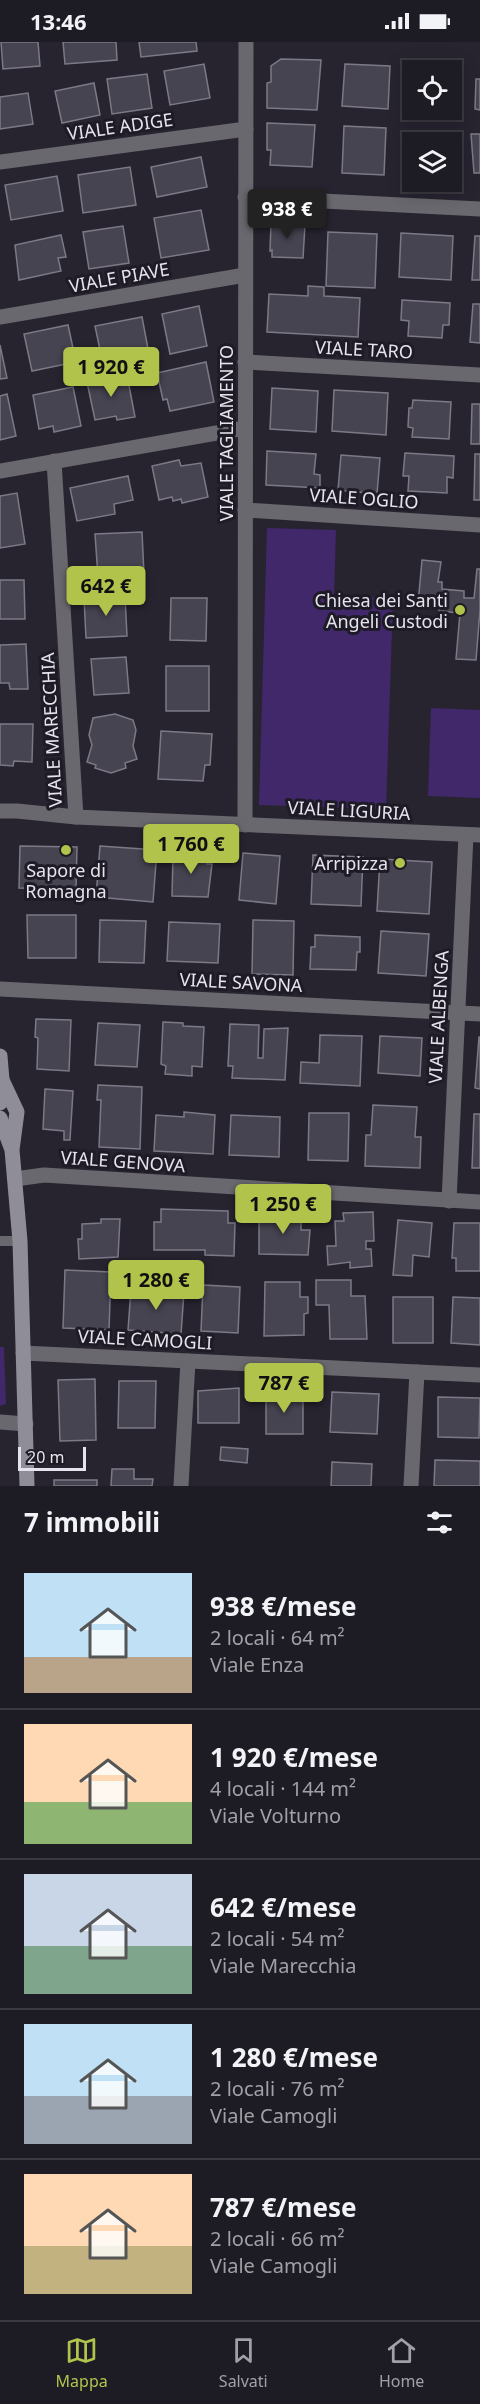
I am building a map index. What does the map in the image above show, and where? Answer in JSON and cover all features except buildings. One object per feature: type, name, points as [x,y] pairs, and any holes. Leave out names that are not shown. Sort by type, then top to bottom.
[{"type":"street","name":"VIALE TAGLIAMENTO","points":[[245,825],[246,42]]},
{"type":"street","name":"VIALE ADIGE","points":[[0,162],[246,129]]},
{"type":"street","points":[[246,197],[480,209]]},
{"type":"street","name":"VIALE PIAVE","points":[[0,317],[245,275]]},
{"type":"street","name":"VIALE TARO","points":[[245,362],[480,375]]},
{"type":"street","points":[[0,471],[245,428]]},
{"type":"street","name":"VIALE MARECCHIA","points":[[54,461],[76,817]]},
{"type":"street","name":"VIALE OGLIO","points":[[245,510],[480,525]]},
{"type":"street","name":"VIALE LIGURIA","points":[[0,811],[76,817],[473,835]]},
{"type":"street","name":"VIALE ALBENGA","points":[[449,1201],[458,1012],[473,835]]},
{"type":"street","name":"VIALE SAVONA","points":[[0,989],[480,1014]]},
{"type":"street","points":[[0,1056],[2,1080],[0,1103]]},
{"type":"street","points":[[2,1080],[17,1112],[12,1150],[20,1240],[27,1486]]},
{"type":"street","points":[[0,1118],[12,1150]]},
{"type":"street","name":"VIALE GENOVA","points":[[15,1179],[44,1175],[480,1202]]},
{"type":"street","name":"VIALE CAMOGLI","points":[[23,1353],[480,1375]]},
{"type":"street","points":[[181,1486],[188,1361]]},
{"type":"street","points":[[411,1486],[417,1372]]},
{"type":"street","points":[[0,1422],[26,1424]]},
{"type":"lane","points":[[0,1241],[20,1240]]},
{"type":"shaded area","points":[[267,528],[336,530],[334,596],[393,598],[386,809],[259,805]]},
{"type":"shaded area","points":[[431,708],[480,710],[480,798],[428,796]]},
{"type":"shaded area","points":[[0,1347],[4,1347],[6,1404],[0,1406]]},
{"type":"place","name":"Chiesa dei Santi Angeli Custodi","points":[[460,610]]},
{"type":"place","name":"Sapore di Romagna","points":[[66,850]]},
{"type":"place","name":"Arripizza","points":[[400,863]]}]
